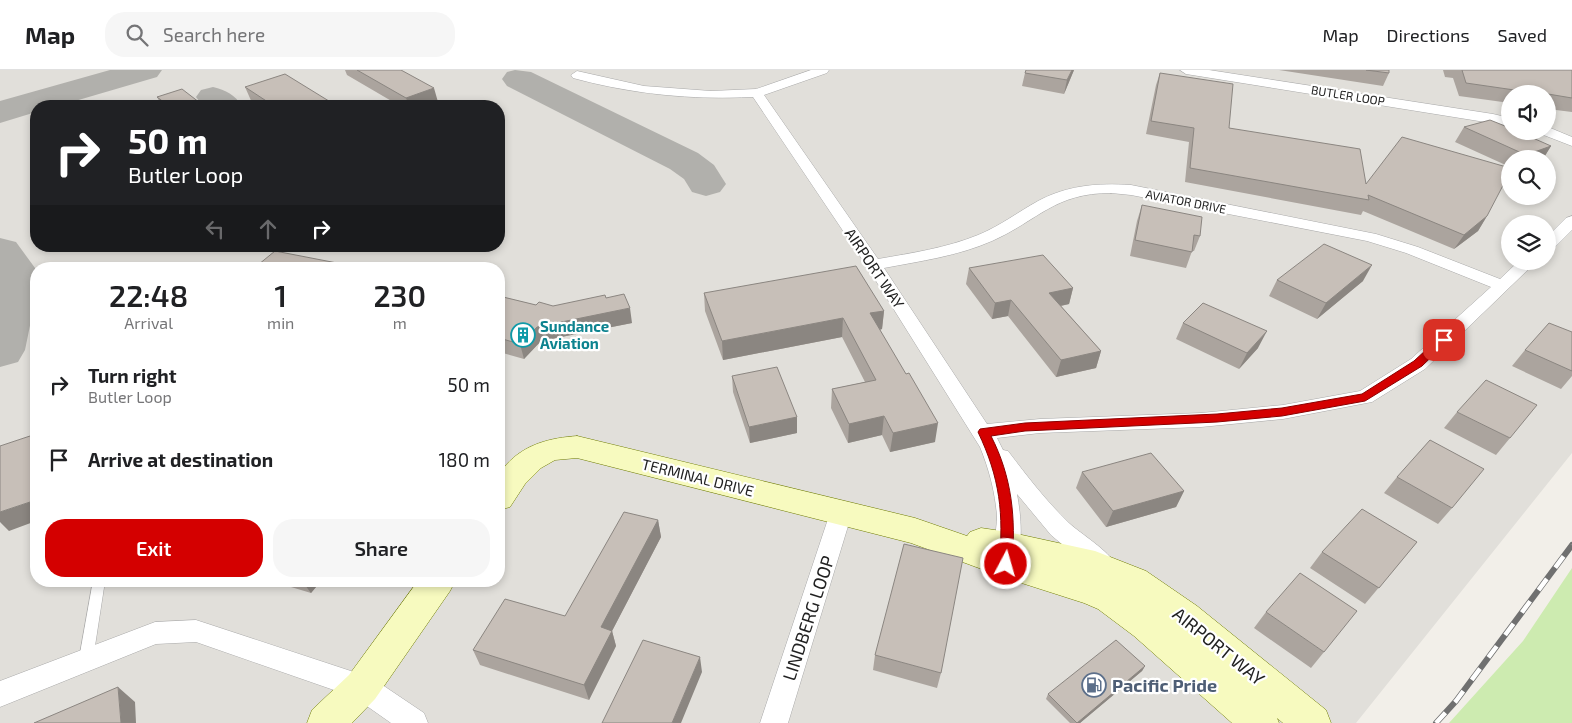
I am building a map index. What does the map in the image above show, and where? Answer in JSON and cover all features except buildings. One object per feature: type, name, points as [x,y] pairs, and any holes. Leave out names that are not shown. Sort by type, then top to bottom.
[{"type":"street","points":[[577,75],[622,87],[669,93],[718,95],[757,93],[823,70]]},
{"type":"street","name":"BUTLER LOOP","points":[[1186,70],[1501,120]]},
{"type":"street","name":"AIRPORT WAY","points":[[757,93],[874,265],[987,438],[1046,515],[1085,551],[1145,588],[1185,617],[1312,723]]},
{"type":"street","points":[[1556,135],[1572,142]]},
{"type":"street","name":"AVIATOR DRIVE","points":[[874,265],[932,254],[968,244],[1006,228],[1052,199],[1098,187],[1131,190],[1370,237],[1412,250],[1503,286]]},
{"type":"street","points":[[1556,237],[1572,221]]},
{"type":"street","points":[[987,438],[1033,426],[1201,420],[1282,412],[1365,397],[1418,364],[1520,270]]},
{"type":"street","name":"AIRPORT WAY","points":[[987,438],[1000,468],[1005,493],[1007,555]]},
{"type":"street","name":"TERMINAL DRIVE","points":[[505,489],[518,471],[535,456],[558,447],[576,447],[1007,555]]},
{"type":"street","name":"LINDBERG LOOP","points":[[774,723],[841,513]]},
{"type":"street","name":"AIRPORT WAY","points":[[1007,555],[1095,565],[1122,575]]},
{"type":"street","name":"AIRPORT WAY","points":[[1007,555],[1110,599],[1146,625],[1260,723]]},
{"type":"street","points":[[326,723],[362,687],[434,587]]},
{"type":"street","points":[[0,694],[156,633],[196,631],[362,687],[414,723]]},
{"type":"lane","points":[[86,659],[98,587]]},
{"type":"shaded area","points":[[0,70],[1572,70],[1572,453],[1356,723],[0,723]]},
{"type":"green space","points":[[1572,568],[1572,723],[1449,723],[1523,641]]},
{"type":"taxiway","points":[[42,100],[146,70]]},
{"type":"taxiway","points":[[519,79],[684,161],[700,173],[706,184]]},
{"type":"taxiway","points":[[213,97],[217,100]]},
{"type":"taxiway","points":[[0,112],[30,103]]},
{"type":"taxiway","points":[[0,251],[12,268],[15,286],[0,350]]},
{"type":"railway","points":[[1436,723],[1456,701],[1572,545]]},
{"type":"place","name":"Sundance Aviation","points":[[523,335]]},
{"type":"place","name":"Pacific Pride","points":[[1094,685]]},
{"type":"route","points":[[1006,564],[1009,531],[1005,493],[996,458],[984,432],[1009,428],[1097,423],[1201,420],[1282,412],[1365,397],[1418,364],[1444,340]]}]
